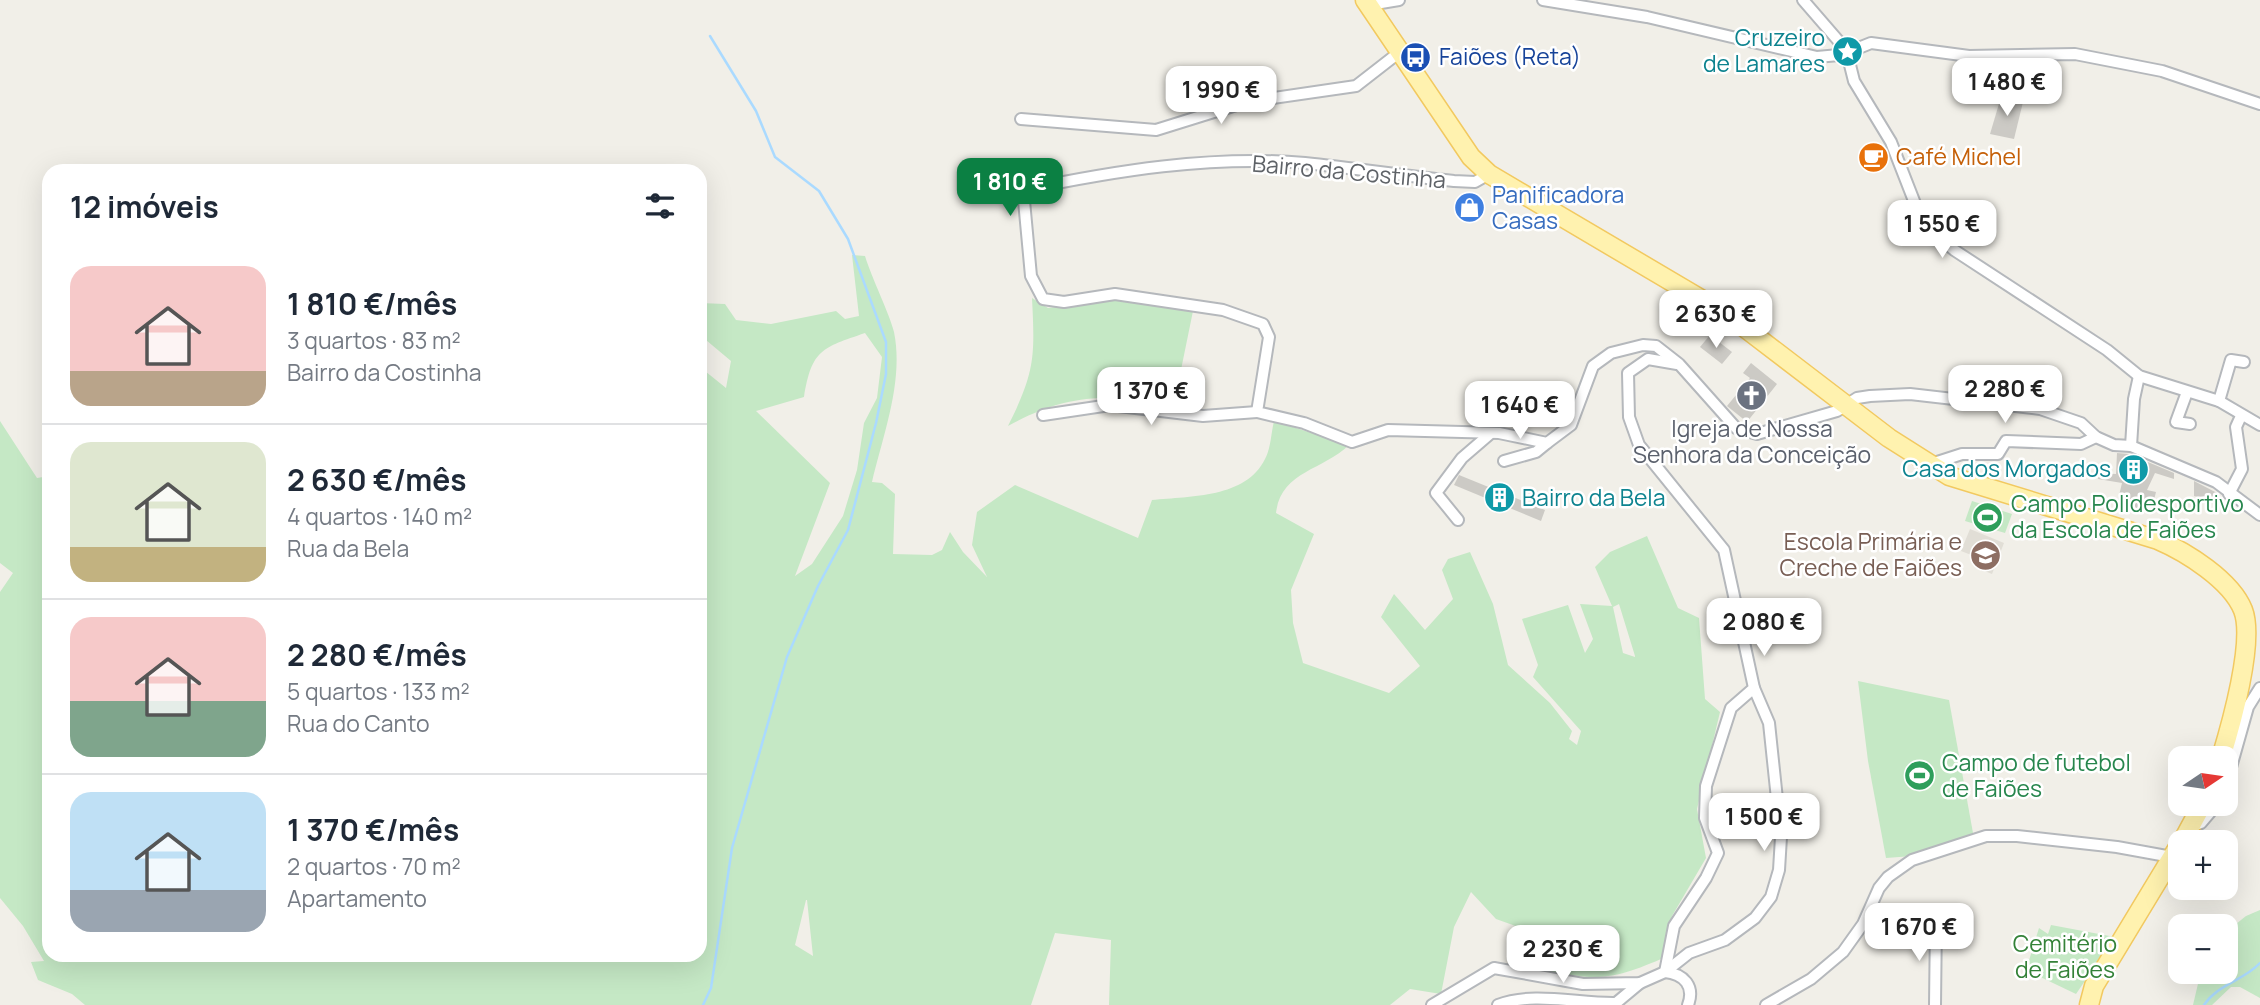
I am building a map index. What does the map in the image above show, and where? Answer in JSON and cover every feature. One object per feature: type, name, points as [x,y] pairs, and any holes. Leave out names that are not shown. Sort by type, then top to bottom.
[{"type":"main road","points":[[1367,3],[1471,157],[1489,174],[1728,316],[1889,438],[1949,476],[2133,532],[2185,552],[2236,598],[2246,618],[2247,641],[2224,746]]},
{"type":"main road","points":[[2189,830],[2197,816]]},
{"type":"main road","points":[[2088,1004],[2094,986],[2168,864]]},
{"type":"street","points":[[1367,3],[1399,0]]},
{"type":"street","points":[[1543,0],[1647,17],[1817,57],[1852,44],[1856,55],[1849,61]]},
{"type":"street","points":[[1802,0],[1849,61],[1854,81],[1891,142],[1923,224],[1954,250],[2107,350],[2139,376],[2219,401],[2260,425]]},
{"type":"street","points":[[1856,49],[1871,43],[1969,56],[2075,54],[2162,71],[2260,104]]},
{"type":"street","points":[[1021,119],[1156,130],[1247,102],[1356,86],[1401,51]]},
{"type":"street","name":"Bairro da Costinha","points":[[1257,412],[1269,337],[1264,324],[1223,310],[1115,294],[1064,302],[1043,299],[1031,276],[1023,190],[1148,168],[1234,163],[1304,163],[1454,181],[1475,181],[1489,174]]},
{"type":"street","points":[[1504,461],[1536,452],[1571,425],[1593,366],[1611,353],[1631,346],[1656,346],[1679,364],[1736,428],[1747,432],[1757,433],[1847,405],[1857,398],[1910,394],[2040,409],[2081,423],[2096,437],[2114,445],[2131,446],[2216,482],[2260,515]]},
{"type":"street","points":[[1498,1005],[1507,1001],[1547,1000],[1616,1003],[1640,983],[1665,972],[1689,953],[1725,940],[1755,918],[1771,897],[1779,870],[1781,837],[1769,723],[1754,688],[1724,550],[1639,445],[1629,417],[1628,373],[1648,359],[1679,364]]},
{"type":"street","points":[[2219,401],[2231,360],[2244,362]]},
{"type":"street","points":[[2131,446],[2130,430],[2139,376]]},
{"type":"street","points":[[2187,392],[2176,422],[2190,424]]},
{"type":"street","points":[[1043,415],[1110,405],[1203,416],[1257,412],[1304,423],[1352,442],[1388,430],[1492,433],[1547,443]]},
{"type":"street","points":[[2229,494],[2242,469],[2236,427],[2241,416]]},
{"type":"street","points":[[1458,520],[1436,493],[1462,458],[1492,433]]},
{"type":"street","points":[[1931,464],[1962,454],[1998,454],[2006,440],[2081,444],[2096,437]]},
{"type":"street","points":[[1665,972],[1674,926],[1706,878],[1718,853],[1704,818],[1706,786],[1710,773],[1731,708],[1754,688]]},
{"type":"street","points":[[2238,750],[2248,707],[2260,688]]},
{"type":"street","points":[[2192,826],[2202,823],[2208,816]]},
{"type":"street","points":[[1766,1005],[1791,993],[1843,952],[1855,939],[1879,888],[1888,877],[1912,860],[1986,836],[2017,836],[2117,847],[2168,848]]},
{"type":"street","points":[[1935,1005],[1936,919]]},
{"type":"street","points":[[1432,1005],[1494,968],[1583,984],[1640,983]]},
{"type":"street","points":[[1665,972],[1676,973],[1688,983],[1691,997],[1688,1005]]},
{"type":"shaded area","name":"Escola Primária e Creche de Faiões","points":[[1970,529],[2004,543],[1992,574],[1975,567],[1979,558],[1961,551]]},
{"type":"green space","points":[[852,255],[865,256],[894,332],[896,351],[894,389],[872,482],[882,483],[895,494],[893,554],[932,555],[942,550],[950,532],[963,552],[987,577],[972,545],[977,512],[1015,485],[1138,538],[1152,500],[1216,493],[1245,481],[1256,472],[1267,455],[1274,421],[1349,445],[1294,480],[1279,499],[1276,513],[1314,534],[1291,590],[1293,623],[1303,663],[1389,693],[1420,666],[1381,617],[1394,594],[1425,630],[1453,599],[1442,570],[1448,559],[1470,552],[1493,604],[1508,665],[1550,703],[1572,731],[1569,739],[1577,745],[1581,731],[1533,677],[1538,665],[1522,619],[1568,605],[1585,653],[1593,639],[1580,604],[1612,606],[1595,567],[1610,552],[1647,536],[1678,608],[1699,618],[1705,699],[1720,712],[1697,809],[1706,858],[1672,916],[1661,959],[1627,972],[1600,977],[1538,970],[1544,945],[1524,929],[1496,919],[1471,892],[1454,927],[1441,994],[1410,989],[1390,1005],[1109,1005],[1111,940],[1055,933],[1031,1005],[85,1005],[72,994],[38,980],[31,962],[707,962],[707,373],[726,388],[731,361],[707,341],[707,303],[725,304],[736,320],[771,324],[836,311],[845,319],[859,316]],"holes":[[[865,333],[882,357],[877,398],[864,423],[857,470],[843,516],[812,564],[795,576],[830,483],[756,411],[804,397],[815,360],[829,347],[838,343]],[[1619,604],[1635,657],[1623,653],[1613,607]],[[807,900],[813,956],[795,945]]]},
{"type":"green space","points":[[1032,298],[1048,308],[1117,299],[1193,311],[1174,404],[1129,399],[1089,399],[1050,407],[1008,426],[1024,392],[1031,364]]},
{"type":"green space","points":[[0,421],[37,478],[42,477],[42,958],[23,926],[0,898],[0,592],[13,573],[0,563]]},
{"type":"green space","name":"Campo Polidesportivo da Escola de Faiões","points":[[1972,501],[2012,514],[2005,533],[1965,521]]},
{"type":"green space","name":"Campo de futebol de Faiões","points":[[1858,681],[1949,700],[1975,844],[1926,855],[1886,858],[1868,761]]},
{"type":"green space","points":[[2260,910],[2260,998],[2240,987],[2231,987],[2212,1005],[2193,1005],[2198,984],[2238,984],[2238,922]]},
{"type":"green space","name":"Cemitério de Faiões","points":[[2051,925],[2115,937],[2076,994],[2026,970],[2039,928],[2048,934]]},
{"type":"building","points":[[2001,97],[2023,102],[2014,139],[1990,134]]},
{"type":"building","points":[[1710,335],[1732,352],[1722,364],[1700,347]]},
{"type":"building","name":"Igreja de Nossa Senhora da Conceição","points":[[1751,363],[1777,384],[1747,422],[1727,406],[1750,378],[1743,373]]},
{"type":"building","points":[[2117,453],[2129,454],[2174,473],[2174,479],[2155,473],[2147,490],[2156,492],[2152,508],[2139,505],[2138,509],[2117,504],[2122,483],[2098,479],[2099,473],[2116,474]]},
{"type":"building","name":"Bairro da Bela","points":[[1459,475],[1545,510],[1541,521],[1454,485]]},
{"type":"building","points":[[2194,481],[2219,494],[2216,502],[2194,496]]},
{"type":"waterway","points":[[703,1005],[711,988],[732,848],[787,657],[818,586],[848,530],[886,374],[886,342],[848,239],[819,191],[775,157],[756,111],[710,36]]},
{"type":"waterway","points":[[2204,1005],[2216,992],[2260,963]]},
{"type":"place","name":"Cruzeiro de Lamares","points":[[1848,51]]},
{"type":"place","name":"Faiões (Reta)","points":[[1416,57]]},
{"type":"place","name":"Café Michel","points":[[1873,157]]},
{"type":"place","name":"Panificadora Casas","points":[[1469,208]]},
{"type":"place","name":"Igreja de Nossa Senhora da Conceição","points":[[1752,395]]},
{"type":"place","name":"Casa dos Morgados","points":[[2134,469]]},
{"type":"place","name":"Bairro da Bela","points":[[1499,498]]},
{"type":"place","name":"Campo Polidesportivo da Escola de Faiões","points":[[1988,517]]},
{"type":"place","name":"Escola Primária e Creche de Faiões","points":[[1985,555]]},
{"type":"place","name":"Campo de futebol de Faiões","points":[[1919,776]]}]
